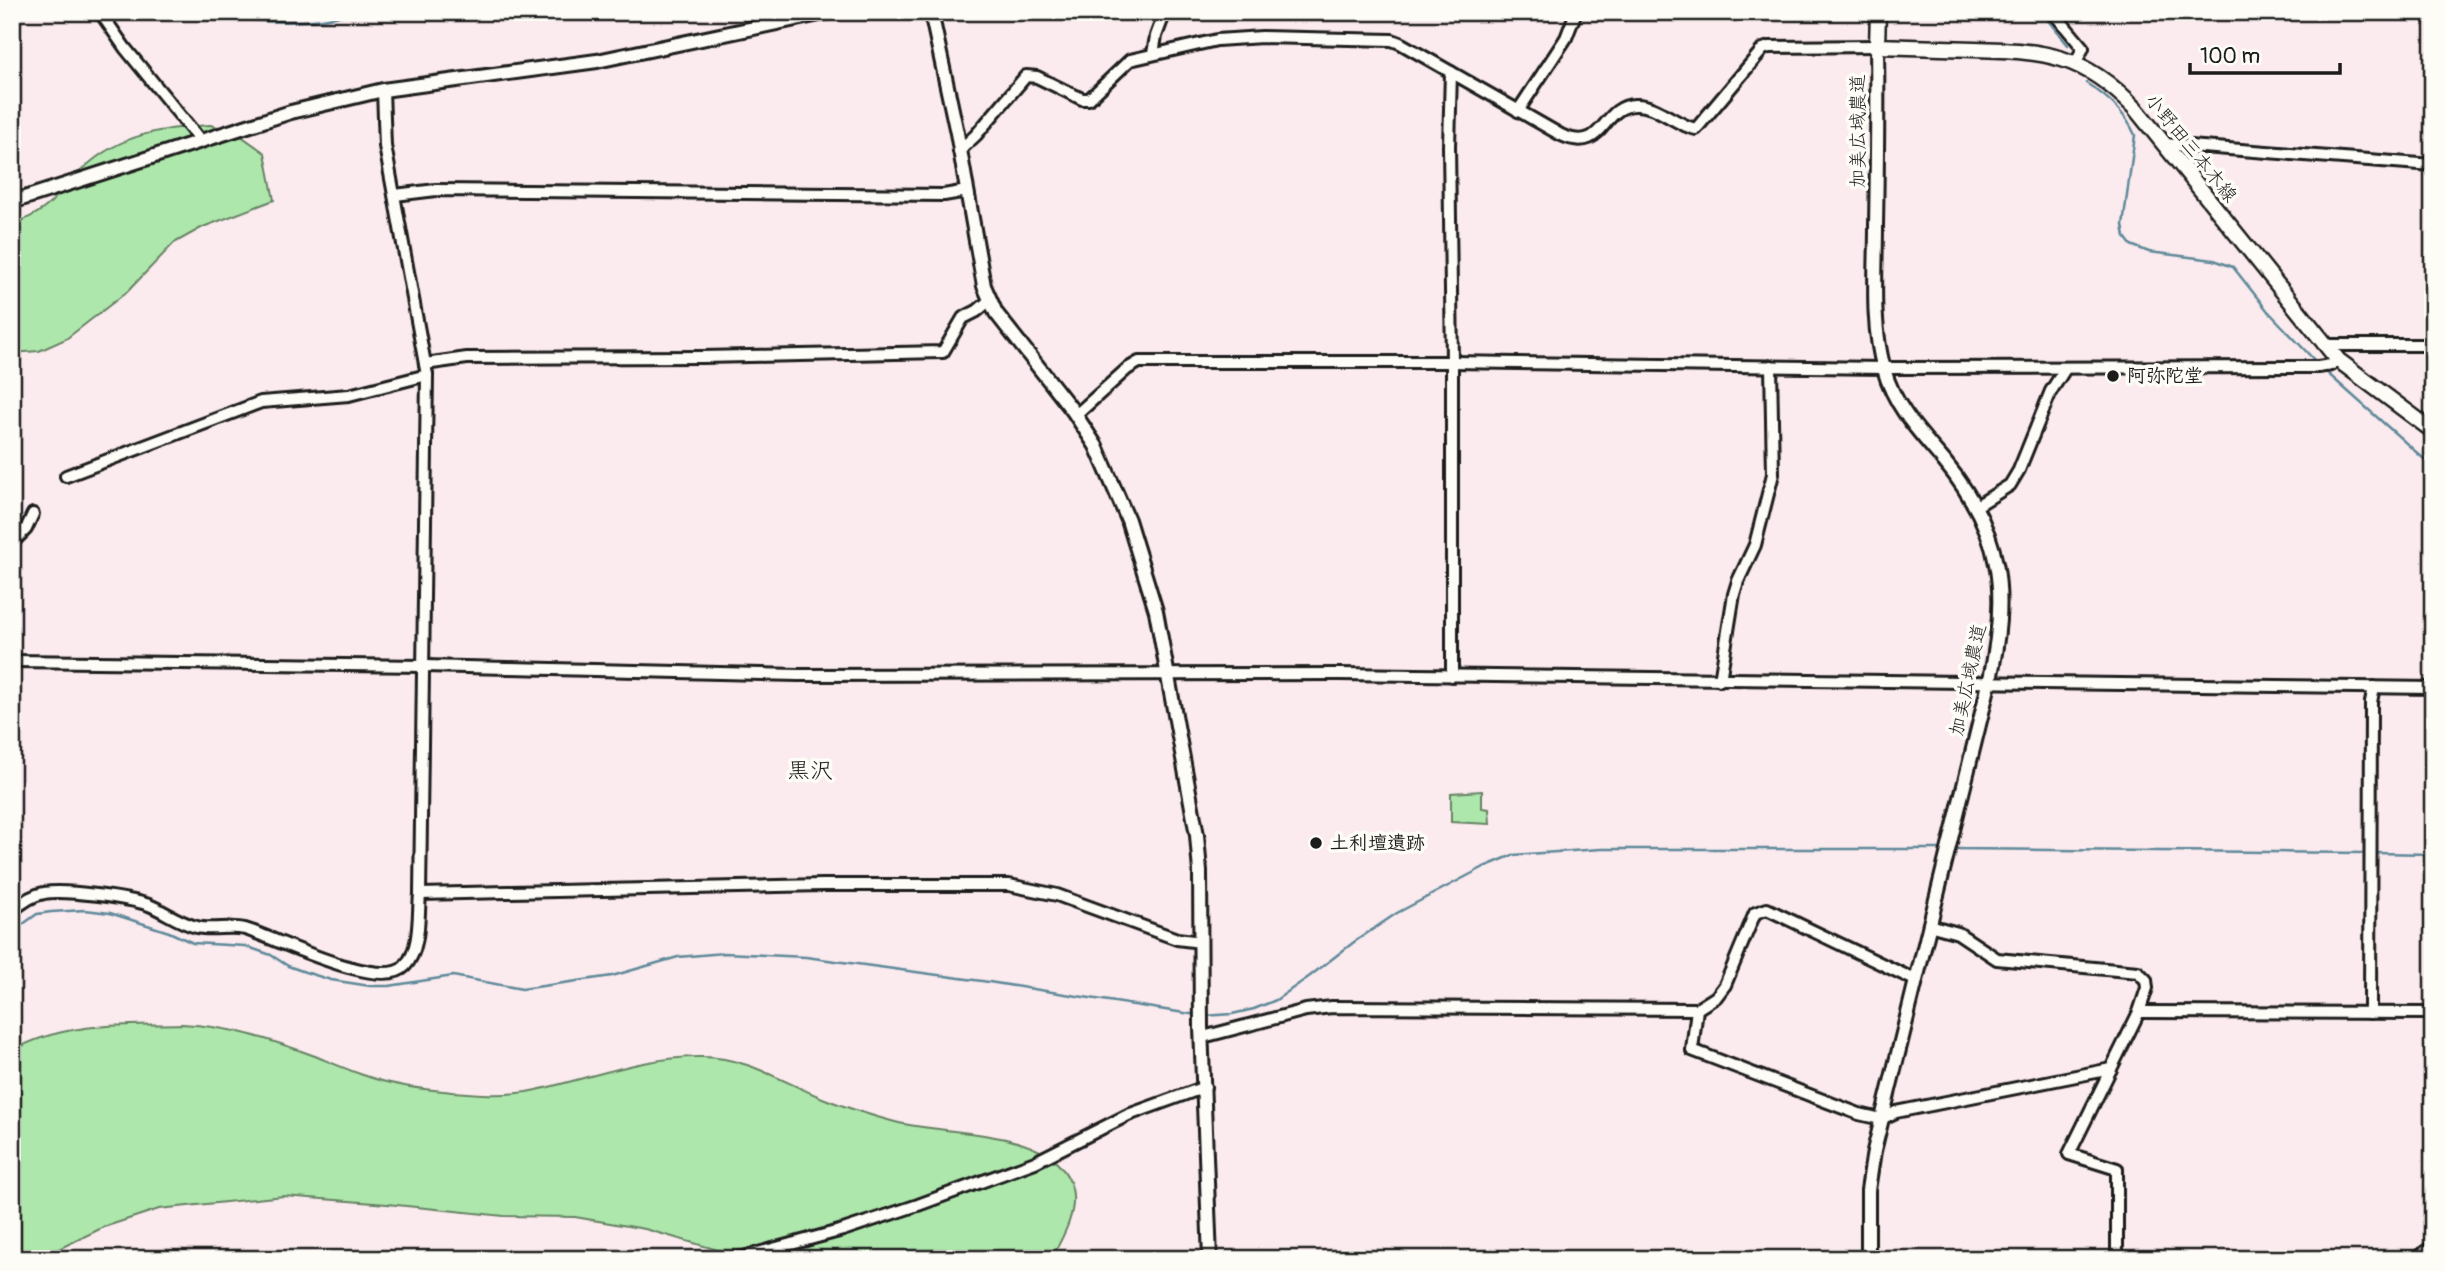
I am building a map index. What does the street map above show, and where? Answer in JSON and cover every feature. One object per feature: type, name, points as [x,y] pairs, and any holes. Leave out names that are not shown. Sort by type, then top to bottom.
[{"type":"main road","points":[[1877,46],[1878,12]]},
{"type":"main road","name":"小野田三本木線","points":[[1877,46],[2027,50],[2052,55],[2075,64],[2115,87],[2338,360],[2433,431]]},
{"type":"street","points":[[100,12],[145,74],[200,140]]},
{"type":"street","points":[[12,202],[291,112],[383,90],[597,61],[829,12]]},
{"type":"street","points":[[932,12],[982,279],[996,313],[1076,415],[1096,446],[1138,546],[1156,611],[1197,835],[1210,1259]]},
{"type":"street","points":[[1153,54],[1165,12]]},
{"type":"street","points":[[1518,111],[1566,38],[1576,12]]},
{"type":"street","points":[[2053,12],[2083,48],[2075,64]]},
{"type":"street","points":[[959,151],[1026,76],[1037,77],[1082,99],[1089,99],[1124,64],[1153,54],[1217,40],[1262,37],[1392,40],[1577,141],[1584,141],[1595,134],[1615,113],[1634,105],[1649,108],[1696,129],[1763,49],[1769,47],[1877,46]]},
{"type":"street","name":"加美広域農道","points":[[1868,1259],[1868,1190],[1881,1119],[1989,684],[1999,641],[2001,606],[1998,567],[1988,532],[1969,494],[1904,412],[1879,350],[1875,306],[1877,46]]},
{"type":"street","points":[[1451,72],[1449,146],[1452,676]]},
{"type":"street","points":[[12,911],[31,897],[47,892],[141,902],[197,927],[242,929],[349,967],[387,973],[405,967],[413,951],[420,894],[426,370],[385,146],[383,90]]},
{"type":"street","points":[[2164,144],[2433,165]]},
{"type":"street","points":[[395,195],[436,190],[788,195],[944,195],[967,191]]},
{"type":"street","points":[[66,476],[261,401],[349,395],[467,358],[943,352],[963,318],[990,300]]},
{"type":"street","points":[[2326,345],[2433,345]]},
{"type":"street","points":[[1076,415],[1127,369],[1139,362],[1452,362],[2065,369],[2318,367],[2331,365],[2338,360]]},
{"type":"street","points":[[1720,680],[1734,594],[1755,545],[1773,474],[1771,366]]},
{"type":"street","points":[[1975,506],[2010,485],[2019,470],[2050,391],[2065,369]]},
{"type":"street","points":[[12,543],[26,529],[33,514]]},
{"type":"street","points":[[12,660],[799,675],[1452,676],[2433,688]]},
{"type":"street","points":[[2370,1013],[2371,702],[2374,687]]},
{"type":"street","points":[[420,894],[503,890],[823,885],[1009,885],[1057,895],[1177,939],[1201,942]]},
{"type":"street","points":[[1202,1032],[1332,1007],[1696,1009],[1716,997],[1725,985],[1751,920],[1755,913],[1763,909],[1915,980]]},
{"type":"street","points":[[1929,925],[1958,933],[1997,958],[2138,972],[2146,980],[2139,1012],[2069,1154],[2117,1170],[2117,1259]]},
{"type":"street","points":[[1696,1009],[1692,1050],[1859,1114],[1881,1119],[1896,1112],[2111,1069]]},
{"type":"street","points":[[2139,1012],[2433,1013]]},
{"type":"street","points":[[736,1259],[844,1230],[918,1205],[1035,1162],[1135,1112],[1205,1087]]},
{"type":"street","points":[[2415,1259],[2433,1246]]},
{"type":"green space","points":[[210,125],[234,131],[265,153],[274,200],[203,227],[174,243],[128,291],[66,339],[39,351],[12,353],[12,224],[45,208],[84,168],[112,147],[159,131]]},
{"type":"green space","points":[[1482,791],[1482,808],[1489,809],[1490,824],[1451,822],[1451,793]]},
{"type":"green space","points":[[182,1024],[217,1028],[266,1039],[389,1083],[471,1093],[526,1092],[657,1060],[702,1057],[734,1061],[825,1099],[878,1117],[914,1126],[1002,1138],[1042,1152],[1066,1174],[1072,1186],[1072,1211],[1051,1259],[749,1259],[645,1229],[575,1217],[504,1216],[284,1196],[159,1209],[104,1227],[38,1259],[12,1259],[12,1051],[52,1034],[74,1030]]},
{"type":"waterway","points":[[161,12],[281,22],[329,18],[352,12]]},
{"type":"waterway","points":[[2041,12],[2068,45]]},
{"type":"waterway","points":[[2086,83],[2115,105],[2135,135],[2123,225],[2125,237],[2131,245],[2149,252],[2214,260],[2233,267],[2267,310],[2318,364]]},
{"type":"waterway","points":[[2325,371],[2433,467]]},
{"type":"waterway","points":[[1204,1016],[1232,1014],[1276,1000],[1397,913],[1484,867],[1513,855],[1601,849],[1943,849]]},
{"type":"waterway","points":[[1953,849],[2366,853]]},
{"type":"waterway","points":[[2373,853],[2433,854]]},
{"type":"waterway","points":[[12,932],[37,914],[85,910],[110,913],[169,932],[193,943],[245,946],[305,972],[331,980],[370,986],[389,986],[453,976],[522,989],[612,976],[678,957],[724,953],[806,957],[989,982],[1197,1015]]},
{"type":"place","name":"阿弥陀堂","points":[[2113,376]]},
{"type":"place","name":"土利壇遺跡","points":[[1316,843]]},
{"type":"district","name":"黒沢","points":[[810,770]]}]
